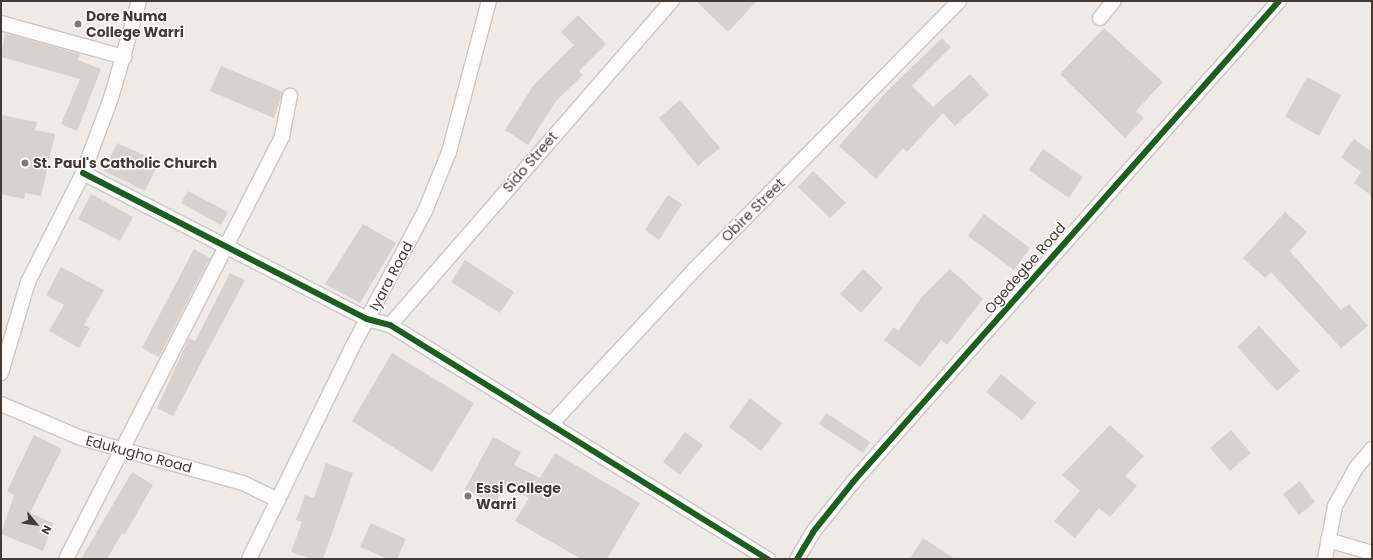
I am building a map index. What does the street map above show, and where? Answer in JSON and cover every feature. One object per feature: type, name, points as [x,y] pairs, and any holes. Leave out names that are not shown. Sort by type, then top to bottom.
[{"type":"street","points":[[1,373],[28,282],[83,173],[124,57],[139,1]]},
{"type":"street","name":"Iyara Road","points":[[249,559],[367,318],[425,211],[449,152],[488,1]]},
{"type":"street","name":"Sido Street","points":[[390,325],[672,1]]},
{"type":"street","name":"Obire Street","points":[[552,423],[694,270],[959,1]]},
{"type":"street","points":[[1100,18],[1114,1]]},
{"type":"street","name":"Ogedegbe Road","points":[[797,559],[813,532],[853,482],[1279,1]]},
{"type":"street","points":[[1,22],[124,57]]},
{"type":"street","points":[[66,559],[124,450],[227,249],[282,136],[290,96]]},
{"type":"street","points":[[83,173],[227,249],[367,318],[390,325],[552,423],[768,559]]},
{"type":"street","name":"Edukugho Road","points":[[1,404],[81,438],[243,483],[278,500]]},
{"type":"street","points":[[1325,559],[1335,506],[1356,468],[1372,449]]},
{"type":"street","points":[[1328,540],[1372,553]]},
{"type":"building","points":[[696,1],[757,1],[728,32]]},
{"type":"building","points":[[578,15],[606,44],[579,71],[583,75],[556,101],[528,145],[505,130],[533,86],[574,45],[561,32]]},
{"type":"building","points":[[1104,28],[1163,82],[1136,111],[1144,118],[1125,138],[1060,74]]},
{"type":"building","points":[[5,33],[80,54],[78,60],[101,69],[77,131],[61,124],[80,79],[1,57]]},
{"type":"building","points":[[942,38],[951,47],[912,86],[933,107],[970,74],[989,95],[955,126],[943,113],[907,152],[903,148],[876,179],[839,146],[887,91]]},
{"type":"building","points":[[221,66],[283,92],[274,118],[210,91]]},
{"type":"building","points":[[1307,77],[1341,95],[1319,136],[1285,117]]},
{"type":"building","points":[[680,100],[720,148],[698,166],[659,118]]},
{"type":"building","name":"St. Paul's Catholic Church","points":[[1,115],[37,122],[35,130],[55,134],[41,196],[25,193],[24,199],[1,194]]},
{"type":"building","points":[[1354,139],[1372,152],[1372,196],[1354,183],[1361,172],[1341,157]]},
{"type":"building","points":[[117,143],[159,162],[145,191],[104,171]]},
{"type":"building","points":[[1043,149],[1083,177],[1069,198],[1029,170]]},
{"type":"building","points":[[813,171],[846,203],[830,218],[798,187]]},
{"type":"building","points":[[188,191],[228,212],[221,225],[181,203]]},
{"type":"building","points":[[91,194],[133,217],[120,241],[78,219]]},
{"type":"building","points":[[668,195],[682,204],[659,240],[645,230]]},
{"type":"building","points":[[1285,212],[1307,232],[1290,251],[1341,310],[1349,304],[1368,326],[1341,348],[1271,272],[1265,278],[1243,258]]},
{"type":"building","points":[[984,214],[1030,248],[1014,270],[968,236]]},
{"type":"building","points":[[363,224],[396,243],[360,303],[325,284]]},
{"type":"building","points":[[194,249],[210,258],[159,357],[142,348]]},
{"type":"building","points":[[465,260],[514,292],[500,313],[451,282]]},
{"type":"building","points":[[61,267],[104,290],[84,325],[90,328],[79,348],[49,331],[64,305],[46,295]]},
{"type":"building","points":[[863,269],[883,288],[861,313],[840,294]]},
{"type":"building","points":[[950,269],[983,299],[947,345],[941,340],[920,367],[884,340],[894,327],[898,331],[921,298]]},
{"type":"building","points":[[230,273],[245,280],[173,416],[157,408],[189,338],[195,341]]},
{"type":"building","points":[[1259,326],[1300,371],[1277,391],[1237,347]]},
{"type":"building","points":[[392,353],[474,403],[432,472],[352,421]]},
{"type":"building","points":[[1001,374],[1036,403],[1022,420],[986,392]]},
{"type":"building","points":[[750,398],[782,423],[761,451],[729,427]]},
{"type":"building","points":[[826,413],[870,442],[863,453],[819,424]]},
{"type":"building","points":[[1110,425],[1144,456],[1125,476],[1137,486],[1110,517],[1099,508],[1075,538],[1054,521],[1080,491],[1062,475]]},
{"type":"building","points":[[1231,430],[1251,453],[1230,471],[1210,448]]},
{"type":"building","points":[[685,432],[703,445],[680,475],[663,462]]},
{"type":"building","points":[[34,435],[62,449],[30,513],[53,523],[43,551],[1,534],[14,495],[7,491]]},
{"type":"building","points":[[493,437],[521,452],[514,465],[540,478],[555,453],[640,503],[607,559],[581,559],[515,521],[529,498],[505,485],[494,505],[465,489]]},
{"type":"building","points":[[326,463],[353,473],[323,559],[311,559],[291,552],[302,522],[296,520],[305,495],[314,498]]},
{"type":"building","points":[[132,472],[153,485],[125,534],[122,533],[107,559],[81,559]]},
{"type":"building","points":[[1300,481],[1315,502],[1299,515],[1283,494]]},
{"type":"building","points":[[371,523],[406,539],[397,559],[388,559],[360,547]]},
{"type":"building","points":[[923,538],[955,559],[910,559]]},
{"type":"cycle path","points":[[797,559],[813,532],[853,482],[1279,1]]},
{"type":"cycle path","points":[[83,173],[367,319],[390,325],[768,559]]},
{"type":"place","name":"Dore Numa College Warri","points":[[78,24]]},
{"type":"place","name":"St. Paul's Catholic Church","points":[[25,163]]},
{"type":"place","name":"Essi College Warri","points":[[468,496]]}]
